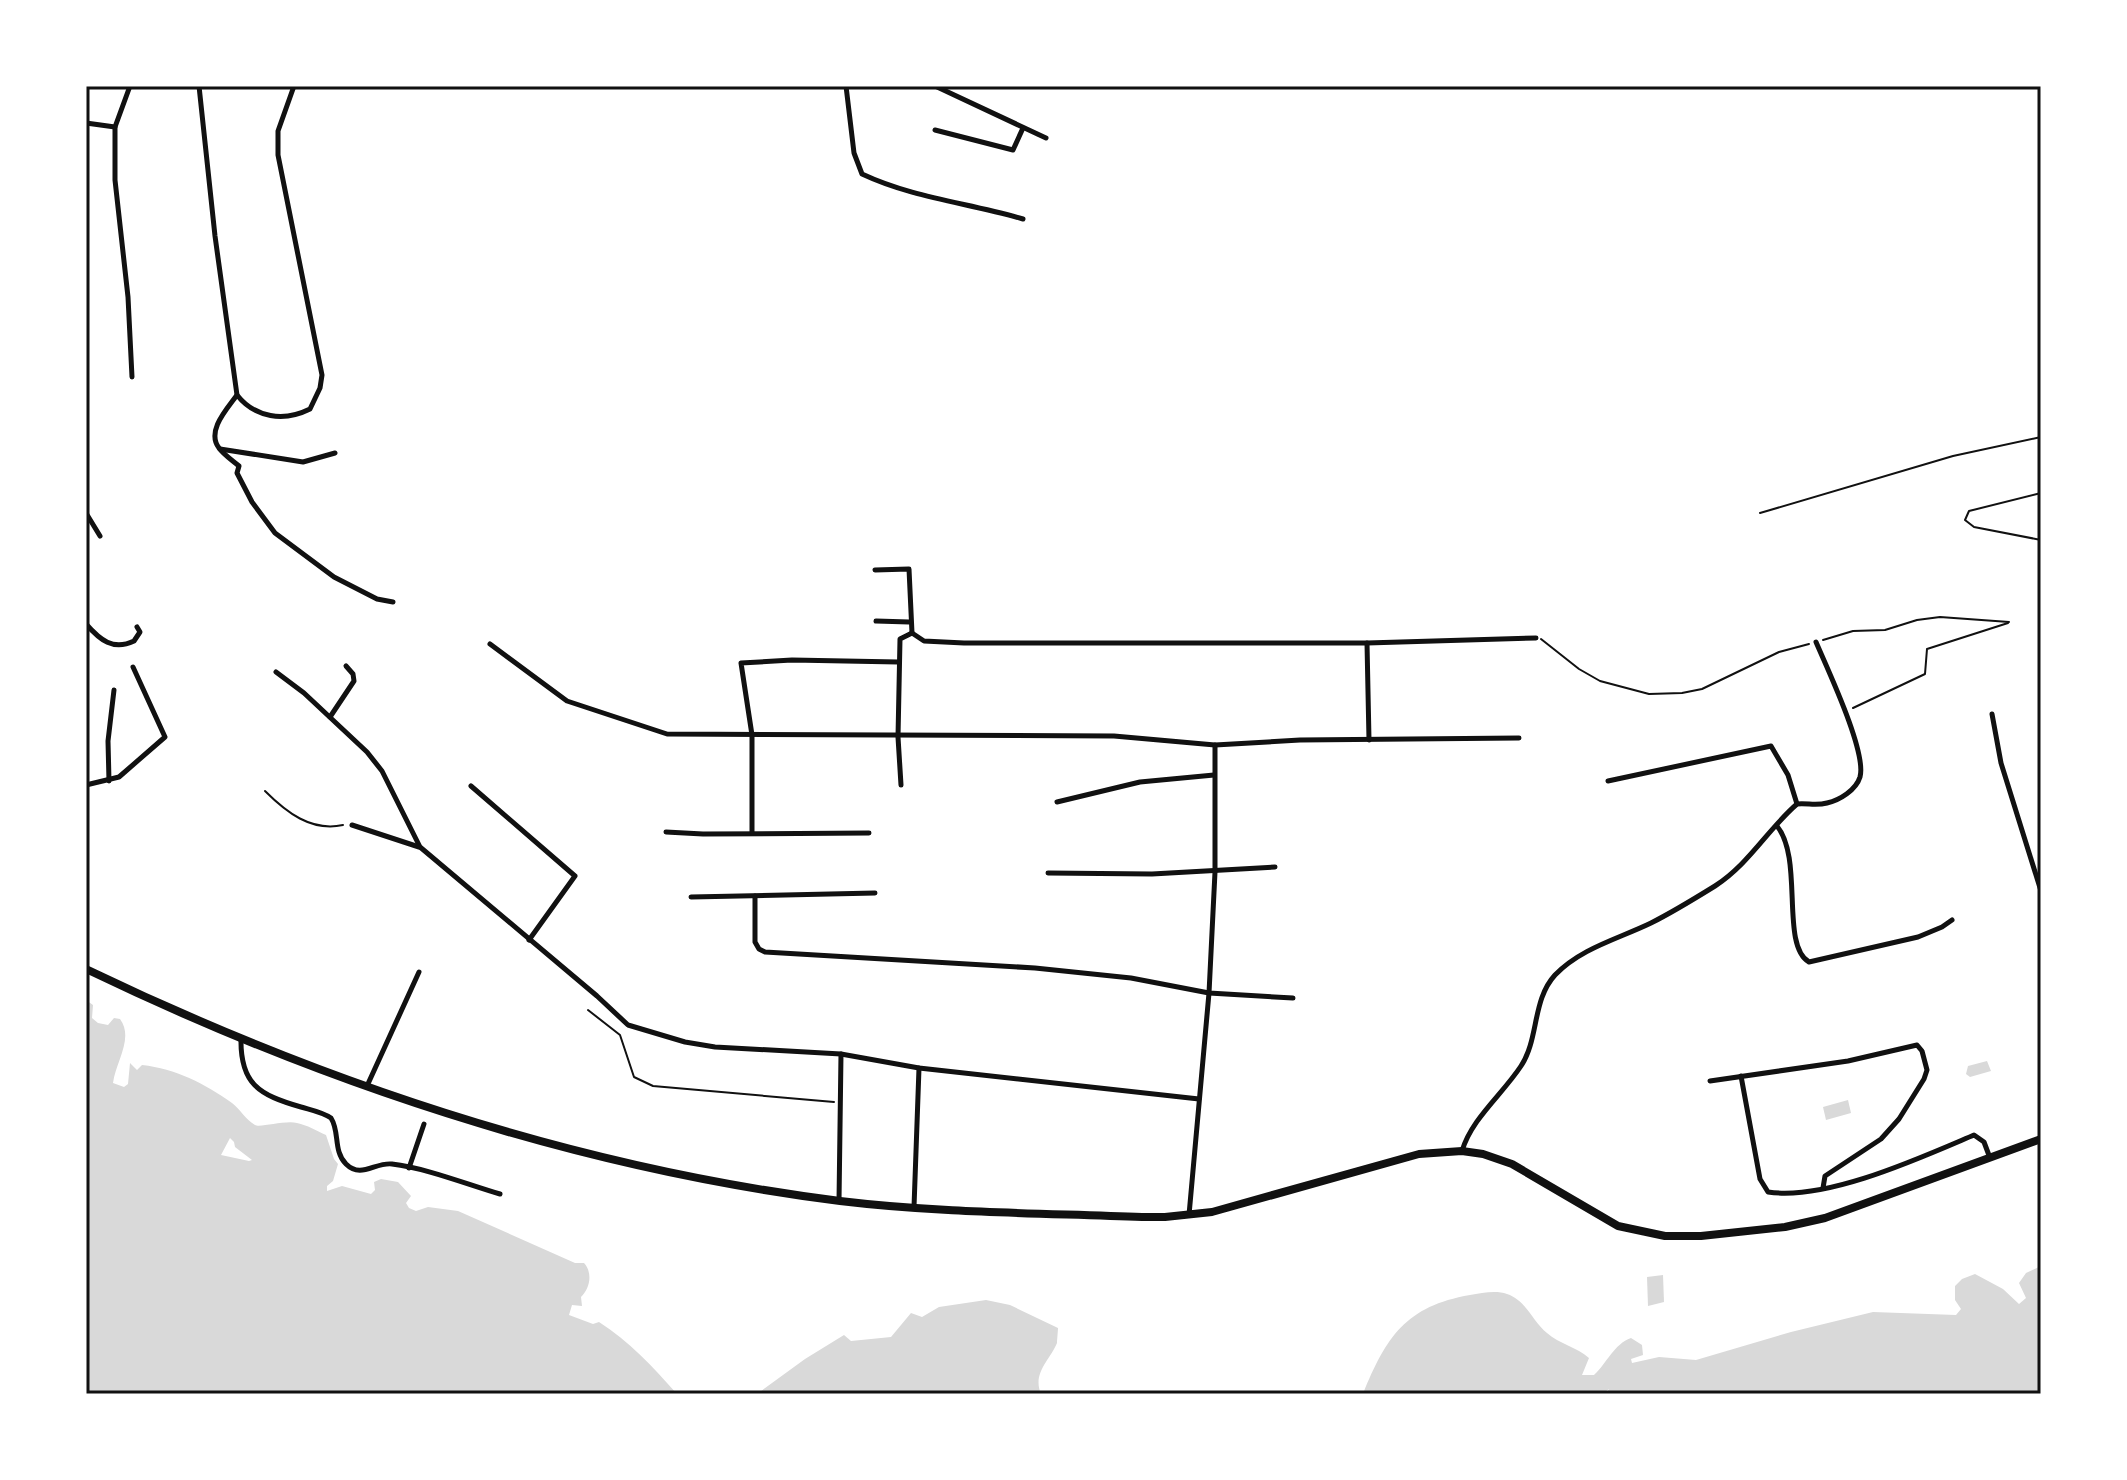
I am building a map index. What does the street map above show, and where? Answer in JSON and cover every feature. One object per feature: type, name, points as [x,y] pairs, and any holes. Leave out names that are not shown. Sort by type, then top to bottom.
[{"type":"main road","points":[[86,969],[241,1037],[367,1086],[459,1117],[655,1168],[839,1201],[1126,1216],[1189,1215],[1265,1198],[1419,1154],[1462,1151],[1512,1164],[1618,1226],[1641,1233],[1684,1237],[1740,1233],[1816,1220],[2041,1139]]},
{"type":"street","points":[[130,86],[115,127],[115,180],[128,297],[132,377]]},
{"type":"street","points":[[199,86],[215,236],[237,395],[248,408],[259,413],[288,416],[310,409],[320,388],[322,375],[278,155],[278,131],[294,86]]},
{"type":"street","points":[[846,86],[854,153],[862,174],[882,184],[939,200],[984,207],[1023,219]]},
{"type":"street","points":[[935,86],[1046,138]]},
{"type":"street","points":[[86,123],[115,127]]},
{"type":"street","points":[[935,130],[1013,150],[1023,128]]},
{"type":"street","points":[[237,395],[219,420],[215,439],[220,449],[239,466],[237,473],[252,502],[275,533],[334,577],[377,599],[393,602]]},
{"type":"street","points":[[220,449],[303,462],[335,453]]},
{"type":"street","points":[[86,513],[100,536]]},
{"type":"street","points":[[875,570],[909,569],[909,622],[912,633],[924,641],[1367,643],[1536,638]]},
{"type":"street","points":[[876,621],[909,622]]},
{"type":"street","points":[[86,624],[103,641],[114,645],[134,641],[140,632],[137,627]]},
{"type":"street","points":[[901,785],[898,662],[900,639],[912,633]]},
{"type":"street","points":[[1797,804],[1813,806],[1831,802],[1853,788],[1859,779],[1861,761],[1845,711],[1816,642]]},
{"type":"street","points":[[1367,643],[1369,740]]},
{"type":"street","points":[[490,644],[567,701],[647,730],[687,736],[1114,736],[1215,745],[1300,740],[1519,738]]},
{"type":"street","points":[[752,832],[752,735],[741,663],[792,660],[898,662]]},
{"type":"street","points":[[330,717],[354,681],[346,666]]},
{"type":"street","points":[[86,785],[119,777],[165,737],[133,667]]},
{"type":"street","points":[[276,672],[367,752],[382,771],[420,847]]},
{"type":"street","points":[[109,781],[108,741],[114,690]]},
{"type":"street","points":[[1992,714],[2001,763],[2041,891]]},
{"type":"street","points":[[1189,1215],[1209,993],[1215,872],[1215,745]]},
{"type":"street","points":[[1608,781],[1771,746],[1788,775],[1797,804]]},
{"type":"street","points":[[1057,802],[1140,782],[1214,775]]},
{"type":"street","points":[[471,786],[575,876],[529,940]]},
{"type":"street","points":[[1462,1151],[1468,1132],[1492,1106],[1530,1053],[1541,1003],[1556,974],[1599,944],[1650,924],[1717,884],[1735,870],[1797,804]]},
{"type":"street","points":[[352,825],[420,847],[628,1025],[641,1030],[715,1047],[841,1054],[919,1068],[1199,1099]]},
{"type":"street","points":[[1777,826],[1786,840],[1790,855],[1794,927],[1800,954],[1809,962],[1918,937],[1952,920]]},
{"type":"street","points":[[666,832],[869,833]]},
{"type":"street","points":[[1048,873],[1215,872],[1275,867]]},
{"type":"street","points":[[691,897],[875,893]]},
{"type":"street","points":[[755,896],[755,942],[765,952],[1035,968],[1131,978],[1209,993],[1293,998]]},
{"type":"street","points":[[367,1086],[419,972]]},
{"type":"street","points":[[241,1037],[241,1061],[252,1083],[270,1097],[331,1118],[335,1124],[339,1154],[347,1165],[358,1171],[386,1164],[409,1168],[500,1194]]},
{"type":"street","points":[[1710,1081],[1848,1061],[1917,1045],[1922,1051],[1927,1070],[1899,1119],[1881,1139],[1825,1176],[1823,1188]]},
{"type":"street","points":[[839,1201],[841,1054]]},
{"type":"street","points":[[914,1207],[919,1068]]},
{"type":"street","points":[[1741,1076],[1764,1188],[1773,1193],[1842,1185],[1948,1148],[1974,1135],[1984,1142],[1990,1159]]},
{"type":"street","points":[[409,1168],[424,1124]]},
{"type":"path","points":[[1760,513],[1953,456],[2041,437]]},
{"type":"path","points":[[2041,493],[1969,511],[1965,520],[1974,527],[2041,540]]},
{"type":"path","points":[[1536,638],[1543,639],[1579,669],[1600,681],[1649,694],[1682,693],[1702,689],[1779,652],[1853,631],[1885,630],[1940,617],[2009,622],[1927,649],[1925,674],[1845,711]]},
{"type":"path","points":[[265,791],[280,807],[317,826],[352,825]]},
{"type":"path","points":[[588,1010],[620,1035],[634,1077],[653,1086],[841,1102]]},
{"type":"shaded area","points":[[86,1000],[93,1005],[92,1018],[98,1023],[108,1025],[114,1018],[120,1019],[124,1026],[125,1042],[113,1083],[124,1087],[128,1084],[130,1063],[137,1070],[142,1065],[178,1074],[200,1083],[235,1105],[255,1125],[297,1123],[326,1135],[338,1164],[327,1191],[342,1186],[371,1194],[375,1190],[374,1182],[381,1179],[398,1182],[411,1196],[406,1203],[409,1208],[416,1211],[428,1207],[458,1211],[575,1263],[584,1263],[589,1276],[581,1297],[582,1306],[572,1305],[569,1315],[593,1324],[599,1322],[610,1329],[677,1394],[86,1394]],"holes":[[[230,1138],[235,1147],[252,1160],[221,1155]]]},
{"type":"shaded area","points":[[1987,1061],[1991,1071],[1970,1077],[1966,1074],[1968,1066]]},
{"type":"shaded area","points":[[1848,1100],[1851,1113],[1826,1120],[1823,1107]]},
{"type":"shaded area","points":[[2041,1266],[2041,1394],[1606,1394],[1609,1389],[1602,1394],[1363,1394],[1380,1356],[1401,1327],[1430,1307],[1470,1295],[1498,1292],[1514,1297],[1547,1333],[1589,1358],[1582,1375],[1594,1375],[1615,1349],[1631,1338],[1642,1345],[1643,1355],[1631,1359],[1632,1363],[1659,1357],[1696,1360],[1873,1312],[1956,1315],[1961,1309],[1955,1300],[1955,1286],[1962,1279],[1975,1274],[2003,1289],[2019,1304],[2026,1298],[2019,1283],[2026,1273]]},
{"type":"shaded area","points":[[1663,1275],[1664,1302],[1648,1306],[1647,1277]]},
{"type":"shaded area","points":[[986,1300],[1010,1305],[1058,1328],[1057,1343],[1040,1373],[1041,1394],[757,1394],[844,1335],[851,1341],[891,1337],[911,1313],[922,1317],[939,1307]]}]
